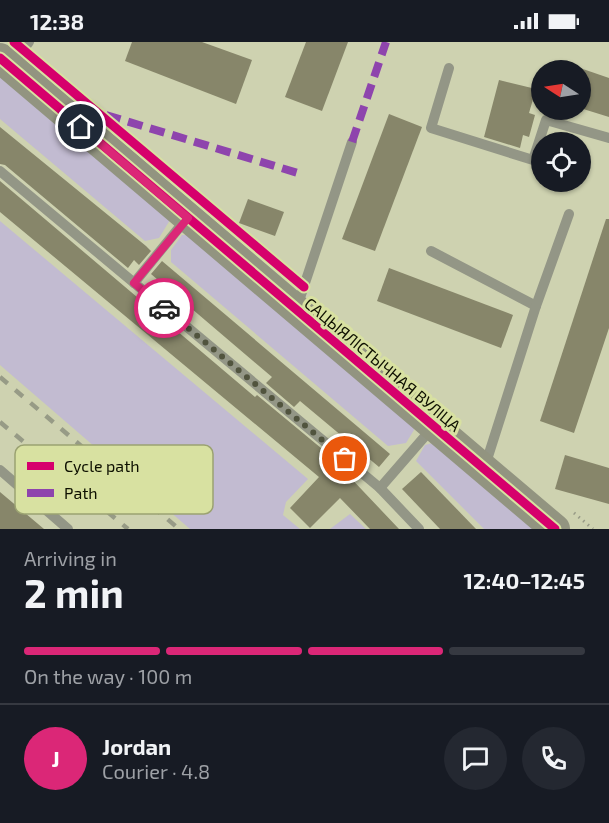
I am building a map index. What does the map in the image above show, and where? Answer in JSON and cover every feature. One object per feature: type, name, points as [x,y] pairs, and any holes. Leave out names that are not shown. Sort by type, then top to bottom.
[{"type":"street","name":"САЦЫЯЛІСТЫЧНАЯ ВУЛІЦА","points":[[5,63],[555,529]]},
{"type":"lane","points":[[5,63],[29,42]]},
{"type":"lane","points":[[449,68],[431,128],[533,160],[546,120],[609,138]]},
{"type":"lane","points":[[296,310],[352,142]]},
{"type":"lane","points":[[0,171],[380,488],[419,529]]},
{"type":"lane","points":[[484,469],[536,306],[569,214]]},
{"type":"lane","points":[[134,283],[188,218]]},
{"type":"lane","points":[[431,251],[536,306]]},
{"type":"lane","points":[[380,488],[434,427]]},
{"type":"lane","points":[[0,470],[15,483]]},
{"type":"lane","points":[[51,514],[68,529]]},
{"type":"shaded area","points":[[0,72],[170,220],[159,238],[145,241],[0,119]]},
{"type":"shaded area","points":[[0,221],[308,479],[286,502],[283,515],[300,529],[190,529],[173,514],[213,514],[213,445],[93,445],[0,365]]},
{"type":"shaded area","points":[[182,235],[197,235],[412,417],[414,430],[406,443],[388,446],[171,262],[171,250]]},
{"type":"shaded area","points":[[440,441],[541,529],[484,529],[416,461],[425,445]]},
{"type":"shaded area","points":[[350,514],[366,529],[330,529]]},
{"type":"building","points":[[132,42],[202,42],[252,60],[236,104],[125,61]]},
{"type":"building","points":[[306,42],[348,42],[322,111],[285,97]]},
{"type":"building","points":[[591,72],[609,78],[609,117],[591,111]]},
{"type":"building","points":[[499,80],[531,88],[529,113],[531,120],[534,120],[529,137],[523,135],[520,148],[484,137]]},
{"type":"building","points":[[389,114],[422,127],[375,251],[342,239]]},
{"type":"building","points":[[0,127],[146,246],[151,251],[139,265],[134,260],[128,268],[5,165],[0,164]]},
{"type":"building","points":[[0,181],[255,397],[257,395],[327,453],[399,529],[370,529],[340,498],[310,528],[290,508],[319,477],[0,212]]},
{"type":"building","points":[[248,199],[284,212],[275,236],[239,223]]},
{"type":"building","points":[[606,219],[609,219],[609,328],[574,433],[540,421]]},
{"type":"building","points":[[162,261],[390,454],[379,467],[300,401],[294,407],[266,383],[272,377],[151,274]]},
{"type":"building","points":[[389,268],[513,315],[501,348],[377,301]]},
{"type":"building","points":[[565,455],[609,468],[609,504],[555,489]]},
{"type":"building","points":[[421,472],[476,529],[440,529],[402,489]]},
{"type":"building","points":[[0,492],[15,505],[15,514],[26,514],[44,529],[0,529]]},
{"type":"railway","points":[[0,377],[80,445]]},
{"type":"railway","points":[[0,422],[28,445]]},
{"type":"railway","points":[[110,514],[128,529]]},
{"type":"railway","points":[[161,514],[179,529]]},
{"type":"marked path","points":[[352,142],[386,42]]},
{"type":"marked path","points":[[106,115],[298,173]]},
{"type":"cycle path","points":[[14,42],[304,287]]},
{"type":"cycle path","points":[[0,58],[555,529]]},
{"type":"way so far","points":[[164,308],[345,459]]},
{"type":"route","points":[[81,127],[188,218],[134,283],[164,308]]}]
